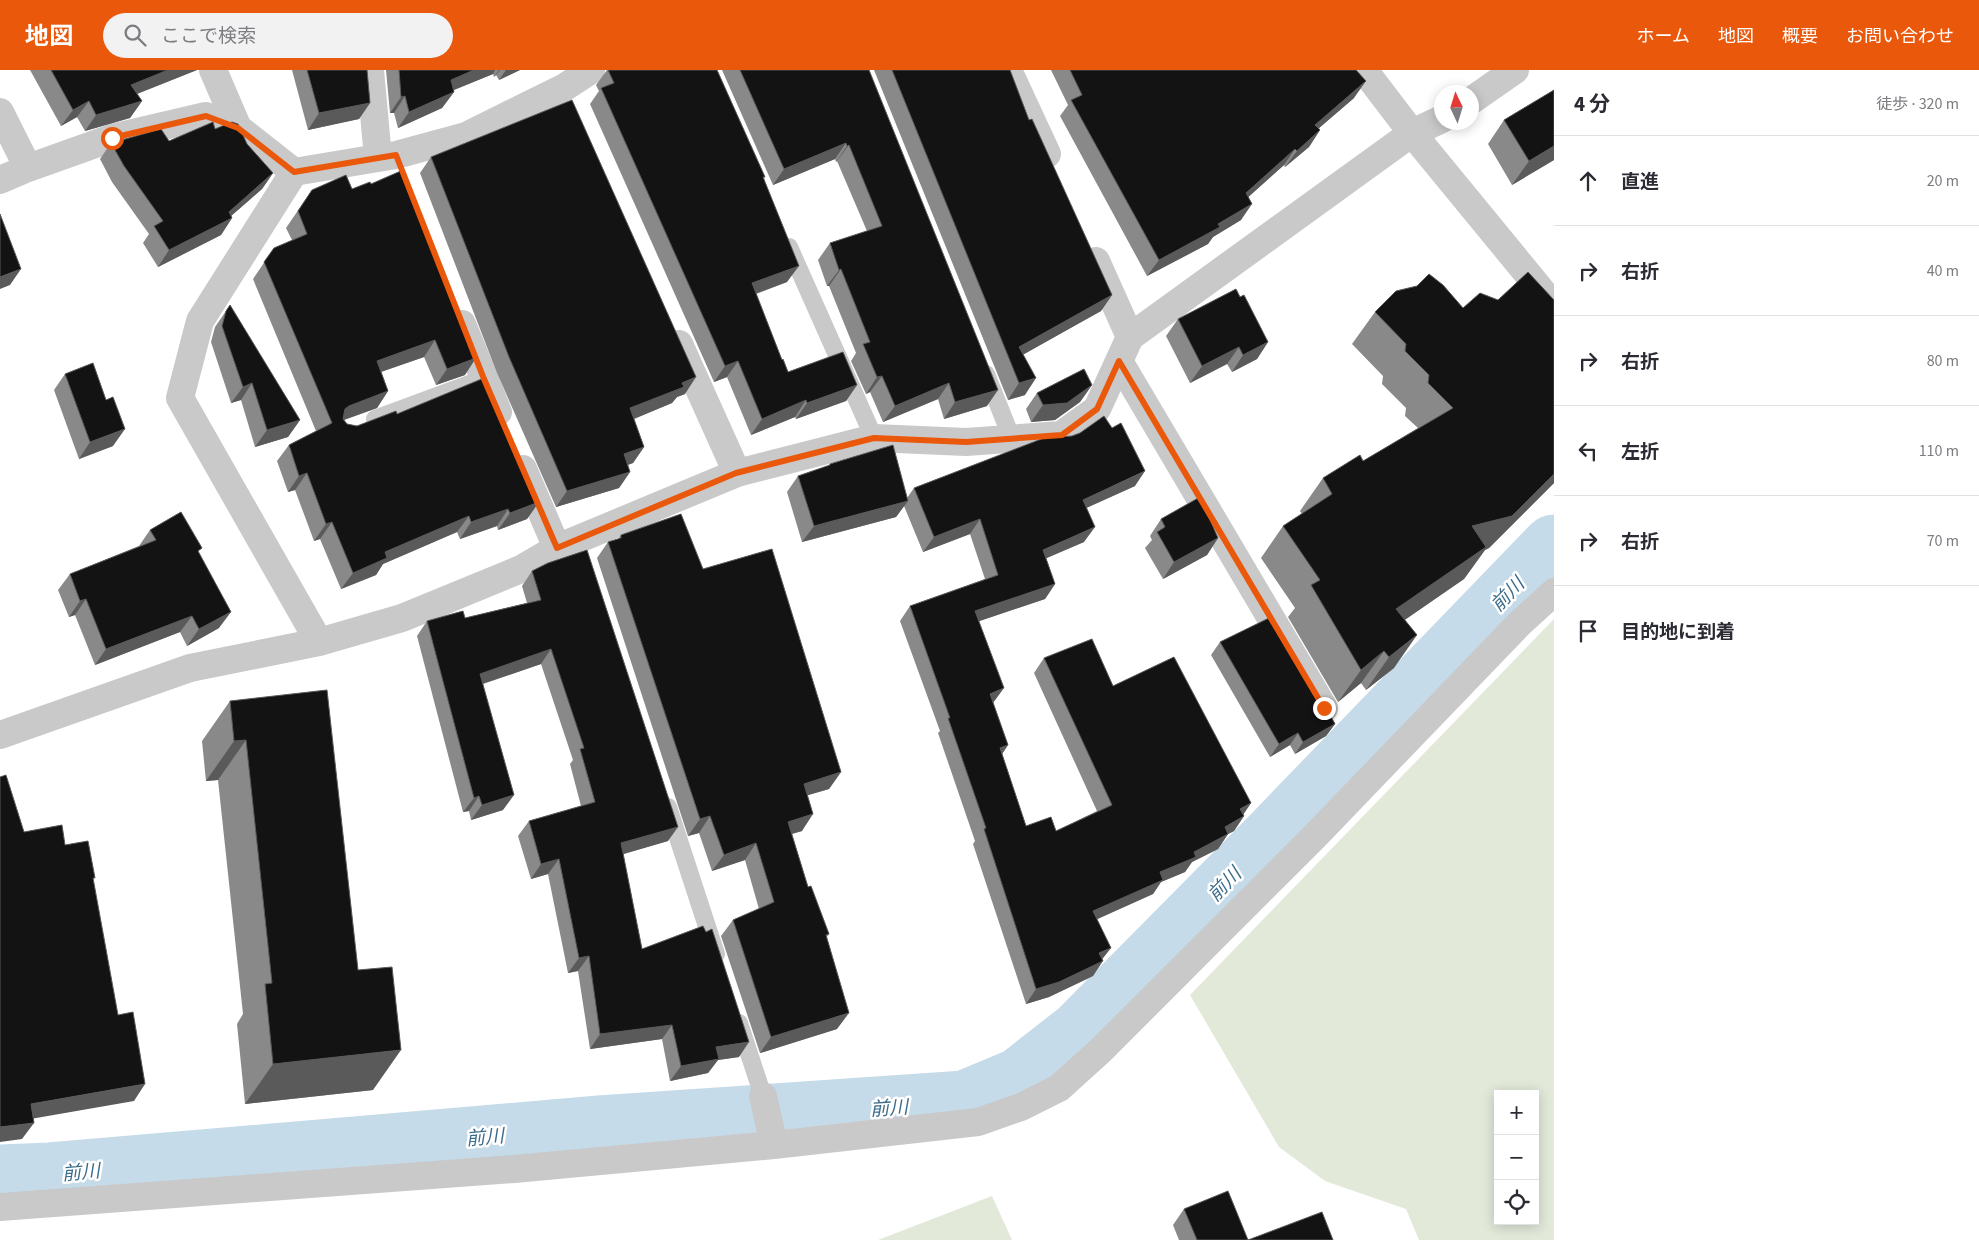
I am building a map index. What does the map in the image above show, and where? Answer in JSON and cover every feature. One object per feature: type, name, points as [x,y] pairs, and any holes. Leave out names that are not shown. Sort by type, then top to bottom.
[{"type":"street","points":[[213,70],[238,128]]},
{"type":"street","points":[[370,70],[387,156],[407,182]]},
{"type":"street","points":[[0,180],[112,138],[206,116],[238,128],[294,172],[387,156],[466,136],[565,87],[591,70]]},
{"type":"street","points":[[1008,70],[1057,177]]},
{"type":"street","points":[[1364,70],[1412,133],[1554,306]]},
{"type":"street","points":[[1479,95],[1514,70]]},
{"type":"street","points":[[565,87],[577,114]]},
{"type":"street","points":[[0,112],[28,168]]},
{"type":"street","points":[[0,735],[190,668],[318,642],[402,618],[574,548],[736,473],[874,438],[966,442],[1062,435],[1097,409],[1125,349],[1188,294],[1412,133],[1434,123]]},
{"type":"street","points":[[294,172],[200,321],[180,398],[318,642]]},
{"type":"street","points":[[1086,239],[1125,349],[1324,708]]},
{"type":"street","points":[[452,298],[511,442],[574,548]]},
{"type":"street","points":[[669,320],[736,473]]},
{"type":"street","points":[[0,1207],[514,1169],[978,1122],[1020,1107],[1059,1088],[1100,1050],[1315,836],[1519,624],[1554,592]]},
{"type":"street","points":[[763,1096],[774,1143]]},
{"type":"lane","points":[[782,232],[874,438]]},
{"type":"lane","points":[[978,356],[1012,439]]},
{"type":"lane","points":[[360,425],[484,379]]},
{"type":"lane","points":[[663,794],[723,973]]},
{"type":"lane","points":[[735,1011],[763,1096]]},
{"type":"green space","points":[[1554,619],[1554,1240],[1419,1240],[1406,1209],[1325,1181],[1279,1147],[1190,995]]},
{"type":"green space","points":[[992,1196],[1012,1240],[878,1240]]},
{"type":"building","points":[[51,70],[168,70],[131,85],[142,101],[96,115],[89,101],[73,110]]},
{"type":"building","points":[[307,70],[367,70],[370,103],[319,113]]},
{"type":"building","points":[[399,70],[474,70],[451,80],[454,92],[409,112],[405,96],[401,97]]},
{"type":"building","points":[[608,70],[717,70],[765,177],[763,177],[799,266],[752,283],[782,360],[788,372],[843,352],[857,385],[807,403],[806,400],[762,419],[738,361],[725,366],[601,88],[614,83]]},
{"type":"building","points":[[740,70],[869,70],[998,390],[955,402],[949,383],[895,406],[882,376],[877,377],[863,344],[870,342],[841,269],[839,270],[830,243],[882,226],[849,145],[847,146],[846,143],[784,169]]},
{"type":"building","points":[[892,70],[1010,70],[1029,120],[1032,119],[1112,295],[1019,347],[1036,378],[1019,383]]},
{"type":"building","points":[[1070,70],[1356,70],[1366,81],[1315,125],[1320,130],[1297,151],[1295,149],[1246,193],[1252,204],[1218,224],[1220,227],[1159,260],[1071,100],[1082,95]]},
{"type":"building","points":[[1554,90],[1554,146],[1529,161],[1504,120]]},
{"type":"building","points":[[572,100],[696,377],[682,383],[684,387],[630,408],[644,447],[624,454],[630,472],[567,491],[509,357],[431,157]]},
{"type":"building","points":[[213,122],[215,129],[232,122],[238,124],[247,144],[273,173],[229,212],[232,218],[169,250],[154,226],[163,221],[124,166],[111,143],[161,129],[169,141]]},
{"type":"building","points":[[403,170],[476,358],[447,369],[435,340],[377,361],[388,391],[349,406],[345,409],[343,419],[347,424],[357,426],[396,411],[397,414],[484,378],[539,502],[510,513],[508,509],[471,522],[469,516],[385,552],[387,558],[353,573],[332,522],[326,524],[307,473],[299,476],[289,445],[332,423],[264,262],[274,248],[307,234],[298,211],[312,190],[346,175],[352,189],[370,182],[371,184]]},
{"type":"building","points":[[0,214],[21,269],[0,277]]},
{"type":"building","points":[[1528,272],[1554,300],[1554,474],[1512,516],[1472,526],[1486,547],[1396,609],[1417,635],[1389,657],[1384,651],[1361,670],[1311,585],[1320,580],[1283,526],[1332,494],[1323,478],[1360,455],[1363,461],[1453,408],[1428,383],[1429,375],[1405,351],[1406,344],[1375,312],[1396,291],[1417,286],[1429,274],[1443,285],[1463,308],[1480,293],[1498,300]]},
{"type":"building","points":[[1236,289],[1240,297],[1244,295],[1268,342],[1243,355],[1239,347],[1202,366],[1178,319]]},
{"type":"building","points":[[230,305],[300,420],[267,430],[252,383],[243,387],[222,326],[226,311]]},
{"type":"building","points":[[93,363],[106,400],[113,397],[125,429],[90,442],[65,374]]},
{"type":"building","points":[[1084,369],[1092,385],[1067,403],[1043,405],[1037,393]]},
{"type":"building","points":[[1104,416],[1112,428],[1121,423],[1145,471],[1083,500],[1095,527],[1043,550],[1055,584],[975,611],[1004,688],[990,694],[1008,745],[1000,748],[1026,826],[1051,817],[1056,831],[1112,805],[1044,658],[1092,639],[1113,686],[1174,657],[1251,803],[1240,809],[1244,816],[1225,827],[1228,834],[1194,852],[1196,857],[1160,872],[1163,880],[1093,911],[1111,948],[1099,953],[1103,961],[1059,982],[1036,989],[984,829],[986,828],[948,718],[950,718],[910,606],[998,575],[980,519],[934,537],[914,488],[1044,438],[1072,436],[1080,433]]},
{"type":"building","points":[[893,445],[908,501],[814,526],[798,476]]},
{"type":"building","points":[[1200,497],[1218,538],[1174,562],[1157,532],[1165,527],[1161,519]]},
{"type":"building","points":[[181,512],[202,548],[198,551],[231,612],[199,629],[192,616],[106,649],[86,599],[80,601],[70,574],[156,540],[150,530]]},
{"type":"building","points":[[681,514],[703,569],[772,549],[841,772],[804,784],[813,814],[788,822],[808,887],[811,886],[829,934],[826,935],[849,1013],[771,1037],[733,920],[774,902],[756,843],[724,855],[710,816],[700,819],[608,542],[621,538],[621,535]]},
{"type":"building","points":[[587,550],[678,827],[621,843],[642,949],[703,926],[706,932],[712,929],[749,1042],[716,1047],[719,1059],[681,1066],[672,1025],[600,1034],[589,956],[579,958],[559,859],[541,864],[529,821],[595,802],[580,749],[584,748],[551,649],[480,674],[514,795],[482,805],[479,796],[474,798],[427,621],[463,611],[465,618],[541,600],[532,571],[548,563]]},
{"type":"building","points":[[1269,618],[1319,703],[1326,709],[1333,711],[1329,713],[1335,724],[1303,742],[1298,733],[1279,744],[1220,642]]},
{"type":"building","points":[[327,690],[358,970],[392,967],[401,1050],[273,1064],[265,984],[272,983],[246,740],[234,741],[230,701]]},
{"type":"building","points":[[6,775],[24,832],[62,825],[65,845],[88,841],[118,1015],[133,1012],[145,1084],[31,1104],[34,1123],[0,1127],[0,777]]},
{"type":"building","points":[[1228,1191],[1248,1240],[1197,1240],[1184,1209]]},
{"type":"building","points":[[1322,1212],[1333,1240],[1248,1240]]},
{"type":"waterway","name":"前川","points":[[0,1177],[50,1175],[600,1128],[965,1103],[1020,1080],[1080,1033],[1274,837],[1554,547]]},
{"type":"route","points":[[112,138],[206,116],[238,128],[294,172],[396,155],[484,379],[557,548],[736,473],[874,438],[966,442],[1062,435],[1097,409],[1119,361],[1324,708]]}]
